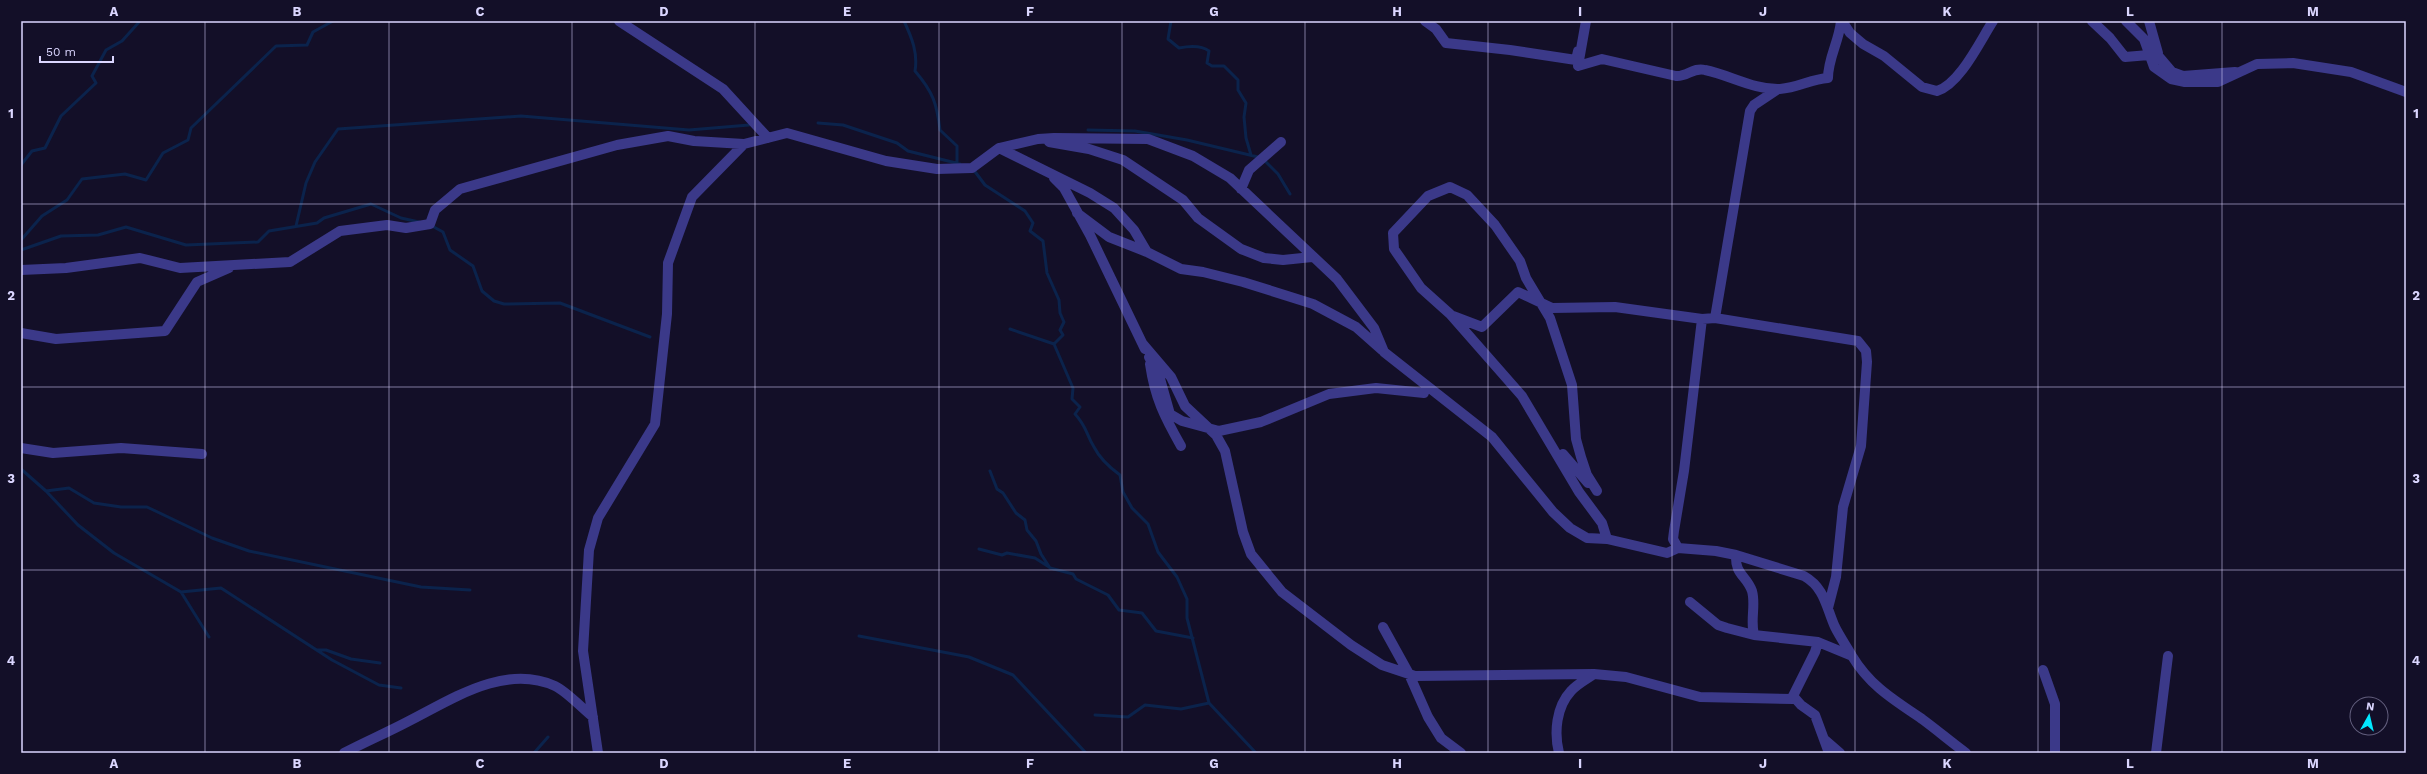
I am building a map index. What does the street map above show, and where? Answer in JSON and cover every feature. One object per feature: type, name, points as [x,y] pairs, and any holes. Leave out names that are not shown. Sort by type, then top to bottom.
[{"type":"street","points":[[619,21],[724,89],[768,138]]},
{"type":"street","points":[[1425,21],[1436,29],[1446,43],[1510,50],[1576,60],[1582,21]]},
{"type":"street","points":[[1586,21],[1578,66],[1602,59],[1683,77],[1696,70],[1704,70],[1740,82],[1778,89],[1792,88],[1814,79],[1828,78],[1828,63],[1837,43],[1841,21]]},
{"type":"street","points":[[1841,21],[1850,33],[1864,44],[1884,56],[1922,87],[1937,91],[1950,83],[1968,60],[1993,21]]},
{"type":"street","points":[[2092,21],[2110,38],[2125,57],[2154,56]]},
{"type":"street","points":[[2126,21],[2144,39],[2154,56]]},
{"type":"street","points":[[2149,21],[2154,56],[2159,72],[2171,79],[2185,82],[2218,82],[2237,71],[2268,62],[2309,64],[2351,72],[2406,92]]},
{"type":"street","points":[[1714,318],[1750,112],[1754,105],[1778,89]]},
{"type":"street","points":[[21,270],[66,268],[140,258],[180,268],[290,262],[340,231],[388,225],[406,228],[430,224],[436,210],[460,188],[617,145],[668,136],[694,141],[744,144],[787,134],[886,161],[937,169],[972,168],[999,148],[1038,139],[1148,140],[1193,156],[1230,178],[1336,280],[1374,328],[1384,352],[1396,370],[1424,393],[1492,437]]},
{"type":"street","points":[[1038,139],[1089,149],[1123,160],[1183,200],[1198,218],[1241,249],[1264,258],[1283,260],[1312,257]]},
{"type":"street","points":[[1241,188],[1249,170],[1281,142]]},
{"type":"street","points":[[598,753],[583,652],[589,550],[598,518],[655,424],[667,314],[668,263],[692,197],[744,144]]},
{"type":"street","points":[[999,148],[1047,171],[1114,208],[1134,230],[1147,252]]},
{"type":"street","points":[[1047,171],[1064,188],[1078,213],[1159,375],[1170,414],[1182,421],[1219,432],[1261,422],[1329,394],[1376,388],[1424,393]]},
{"type":"street","points":[[1548,439],[1559,448],[1581,476],[1597,491],[1587,475],[1576,439],[1575,402],[1566,364],[1550,318],[1526,278],[1520,262],[1495,225],[1467,195],[1450,187],[1428,196],[1393,233],[1394,249],[1408,272],[1421,288],[1450,314],[1522,396],[1579,492],[1602,523],[1607,539]]},
{"type":"street","points":[[1078,213],[1108,237],[1147,252],[1181,269],[1236,280],[1313,304],[1356,327],[1384,352],[1492,437],[1553,512],[1570,528],[1587,538],[1607,539],[1667,553],[1678,548],[1736,555],[1808,578],[1820,589],[1836,628],[1863,673],[1877,688],[1966,753]]},
{"type":"street","points":[[21,333],[56,339],[165,331],[197,282],[219,271],[242,264]]},
{"type":"street","points":[[1450,314],[1482,327],[1518,292],[1552,308],[1615,307],[1702,319],[1714,318],[1847,337],[1858,341],[1866,351],[1867,362],[1861,446],[1843,507],[1836,577],[1828,608]]},
{"type":"street","points":[[1678,548],[1673,539],[1684,470],[1702,319]]},
{"type":"street","points":[[1142,343],[1170,377],[1186,406],[1211,430],[1224,451],[1243,532],[1251,554],[1282,592],[1351,645],[1382,665],[1415,676],[1594,674],[1626,677],[1700,697],[1793,699],[1813,712],[1829,753]]},
{"type":"street","points":[[1149,357],[1154,388],[1162,413],[1181,446]]},
{"type":"street","points":[[21,448],[53,453],[121,448],[202,454]]},
{"type":"street","points":[[1736,555],[1736,569],[1748,583],[1754,599],[1752,620],[1754,635]]},
{"type":"street","points":[[1690,602],[1718,625],[1754,635],[1818,642],[1852,656]]},
{"type":"street","points":[[1383,627],[1410,674],[1428,717],[1441,738],[1461,753]]},
{"type":"street","points":[[1793,699],[1794,693],[1815,652],[1818,642]]},
{"type":"street","points":[[2156,753],[2168,656]]},
{"type":"street","points":[[2043,670],[2055,704],[2055,753]]},
{"type":"street","points":[[1559,753],[1556,738],[1556,727],[1563,701],[1571,691],[1594,674]]},
{"type":"street","points":[[344,753],[452,697],[480,687],[514,680],[535,680],[556,686],[593,717]]},
{"type":"street","points":[[1822,738],[1840,753]]},
{"type":"waterway","points":[[21,165],[32,151],[45,148],[61,116],[96,83],[92,76],[106,50],[122,41],[140,21]]},
{"type":"waterway","points":[[21,240],[42,216],[67,200],[82,179],[125,174],[146,180],[163,153],[188,140],[191,128],[276,46],[307,45],[313,32],[333,21]]},
{"type":"waterway","points":[[904,21],[914,46],[916,58],[915,71],[926,85],[936,105],[940,130],[957,146],[957,163]]},
{"type":"waterway","points":[[1171,21],[1168,39],[1179,48],[1195,46],[1206,49],[1209,51],[1207,63],[1212,66],[1224,66],[1238,80],[1238,90],[1246,103],[1244,117],[1246,138],[1251,155]]},
{"type":"waterway","points":[[296,226],[306,183],[315,162],[338,129],[521,116],[689,130],[749,125]]},
{"type":"waterway","points":[[818,123],[843,125],[897,143],[908,151],[960,164]]},
{"type":"waterway","points":[[1088,130],[1135,131],[1187,140],[1258,157]]},
{"type":"waterway","points":[[1266,162],[1278,174],[1290,194]]},
{"type":"waterway","points":[[973,169],[985,185],[1025,211],[1033,223],[1030,231],[1043,241],[1047,273],[1059,300],[1060,313],[1064,322],[1060,330],[1063,335],[1054,344]]},
{"type":"waterway","points":[[21,250],[61,236],[98,235],[126,227],[186,245],[258,242],[269,231],[317,223],[324,218],[371,204],[401,218],[419,222]]},
{"type":"waterway","points":[[432,226],[443,232],[450,250],[473,266],[482,291],[494,301],[504,304],[560,303],[650,337]]},
{"type":"waterway","points":[[1010,329],[1054,344],[1073,388],[1072,399],[1080,407],[1075,414],[1082,423],[1099,455],[1120,475],[1123,492],[1132,508],[1148,524],[1158,552],[1177,577],[1187,599],[1187,618],[1209,703]]},
{"type":"waterway","points":[[21,469],[46,491],[78,525],[114,553],[181,592],[209,637]]},
{"type":"waterway","points":[[990,471],[997,489],[1003,493],[1016,513],[1025,520],[1027,530],[1036,541],[1041,554],[1050,568],[1073,574],[1076,579],[1108,595],[1119,610],[1142,613],[1156,631],[1193,638]]},
{"type":"waterway","points":[[46,491],[69,488],[94,503],[121,507],[147,507],[212,538],[249,551],[421,587],[470,590]]},
{"type":"waterway","points":[[979,549],[1002,555],[1007,553],[1035,558],[1049,567]]},
{"type":"waterway","points":[[181,592],[221,588],[332,660],[379,685],[401,688]]},
{"type":"waterway","points":[[859,636],[969,657],[1013,675],[1086,753]]},
{"type":"waterway","points":[[318,650],[326,650],[351,659],[380,663]]},
{"type":"waterway","points":[[1095,715],[1128,717],[1145,705],[1181,709],[1209,703],[1256,753]]},
{"type":"waterway","points":[[534,753],[548,737]]}]
